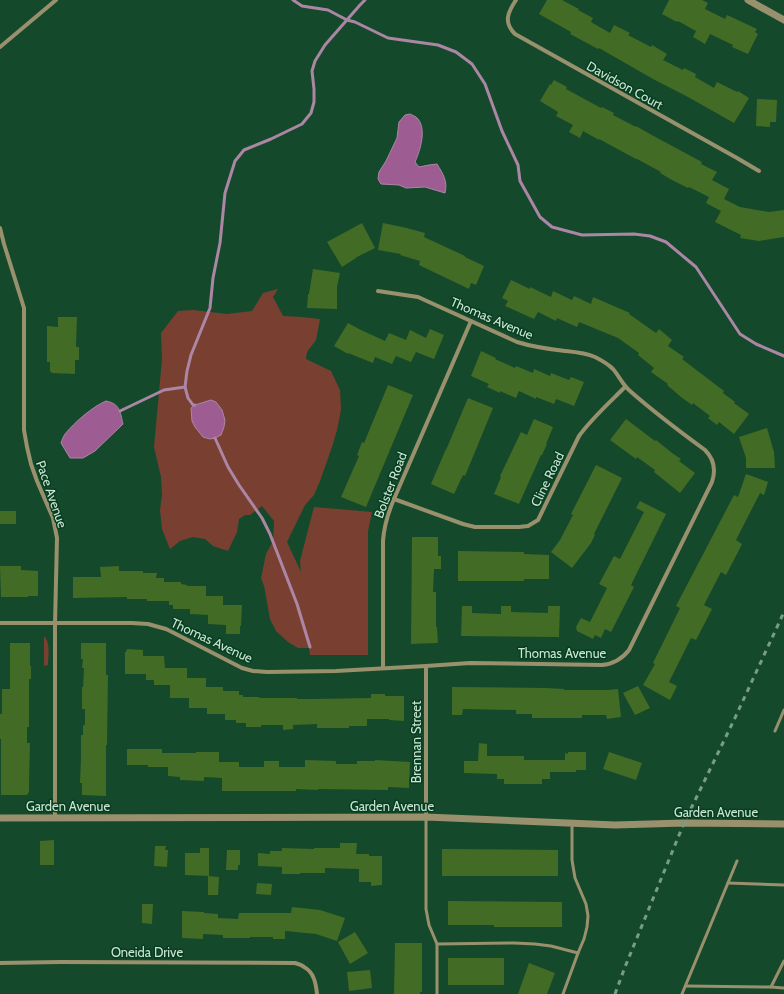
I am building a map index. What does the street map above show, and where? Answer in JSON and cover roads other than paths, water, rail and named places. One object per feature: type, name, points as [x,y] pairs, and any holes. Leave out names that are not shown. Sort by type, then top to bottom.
[{"type":"street","points":[[0,47],[56,0]]},
{"type":"street","name":"Davidson Court","points":[[516,0],[510,8],[507,18],[509,27],[515,34],[737,158],[759,172]]},
{"type":"street","points":[[748,0],[784,20]]},
{"type":"street","name":"Pace Avenue","points":[[0,228],[24,308],[24,430],[30,464],[53,518],[57,538],[55,624],[55,819]]},
{"type":"street","name":"Thomas Avenue","points":[[0,623],[140,623],[157,626],[174,633],[235,665],[253,671],[267,672],[336,671],[470,663],[607,665],[619,660],[626,654],[712,482],[714,467],[711,458],[705,450],[645,405],[625,387],[612,369],[594,356],[528,346],[418,297],[378,291]]},
{"type":"street","name":"Bolster Road","points":[[383,668],[383,541],[388,511],[472,321]]},
{"type":"street","name":"Cline Road","points":[[394,499],[474,527],[528,526],[538,520],[579,436],[596,416],[625,387]]},
{"type":"street","name":"Brennan Street","points":[[426,666],[426,817]]},
{"type":"street","name":"Garden Avenue","points":[[0,818],[426,817],[615,825],[684,823],[784,824]]},
{"type":"street","name":"Oneida Drive","points":[[0,963],[295,963],[305,967],[311,973],[316,985],[317,994]]},
{"type":"lane","points":[[775,731],[784,710]]},
{"type":"lane","points":[[426,817],[426,909],[429,925],[438,944],[437,994]]},
{"type":"lane","points":[[563,994],[584,939],[588,916],[586,904],[575,878],[572,860],[572,824]]},
{"type":"lane","points":[[682,994],[737,861]]},
{"type":"lane","points":[[728,883],[784,885]]},
{"type":"lane","points":[[438,944],[535,944],[551,946],[578,953]]},
{"type":"lane","points":[[771,987],[784,961]]},
{"type":"lane","points":[[686,986],[784,988]]},
{"type":"waterway","points":[[293,0],[302,6],[328,10],[388,38],[438,45],[456,52],[472,64],[485,84],[502,131],[518,165],[520,181],[540,217],[552,227],[582,235],[634,234],[650,236],[666,242],[696,267],[740,334],[756,344],[784,356]]},
{"type":"waterway","points":[[195,405],[193,405],[188,398],[185,387],[187,371],[191,355],[210,308],[213,278],[220,243],[225,193],[235,161],[244,150],[302,124],[311,113],[314,102],[312,71],[315,61],[325,45],[365,0]]},
{"type":"waterway","points":[[120,411],[164,390],[185,387]]},
{"type":"waterway","points":[[215,438],[228,467],[262,518],[270,534],[297,604],[310,647]]},
{"type":"railway","points":[[615,994],[684,823],[784,612]]}]
